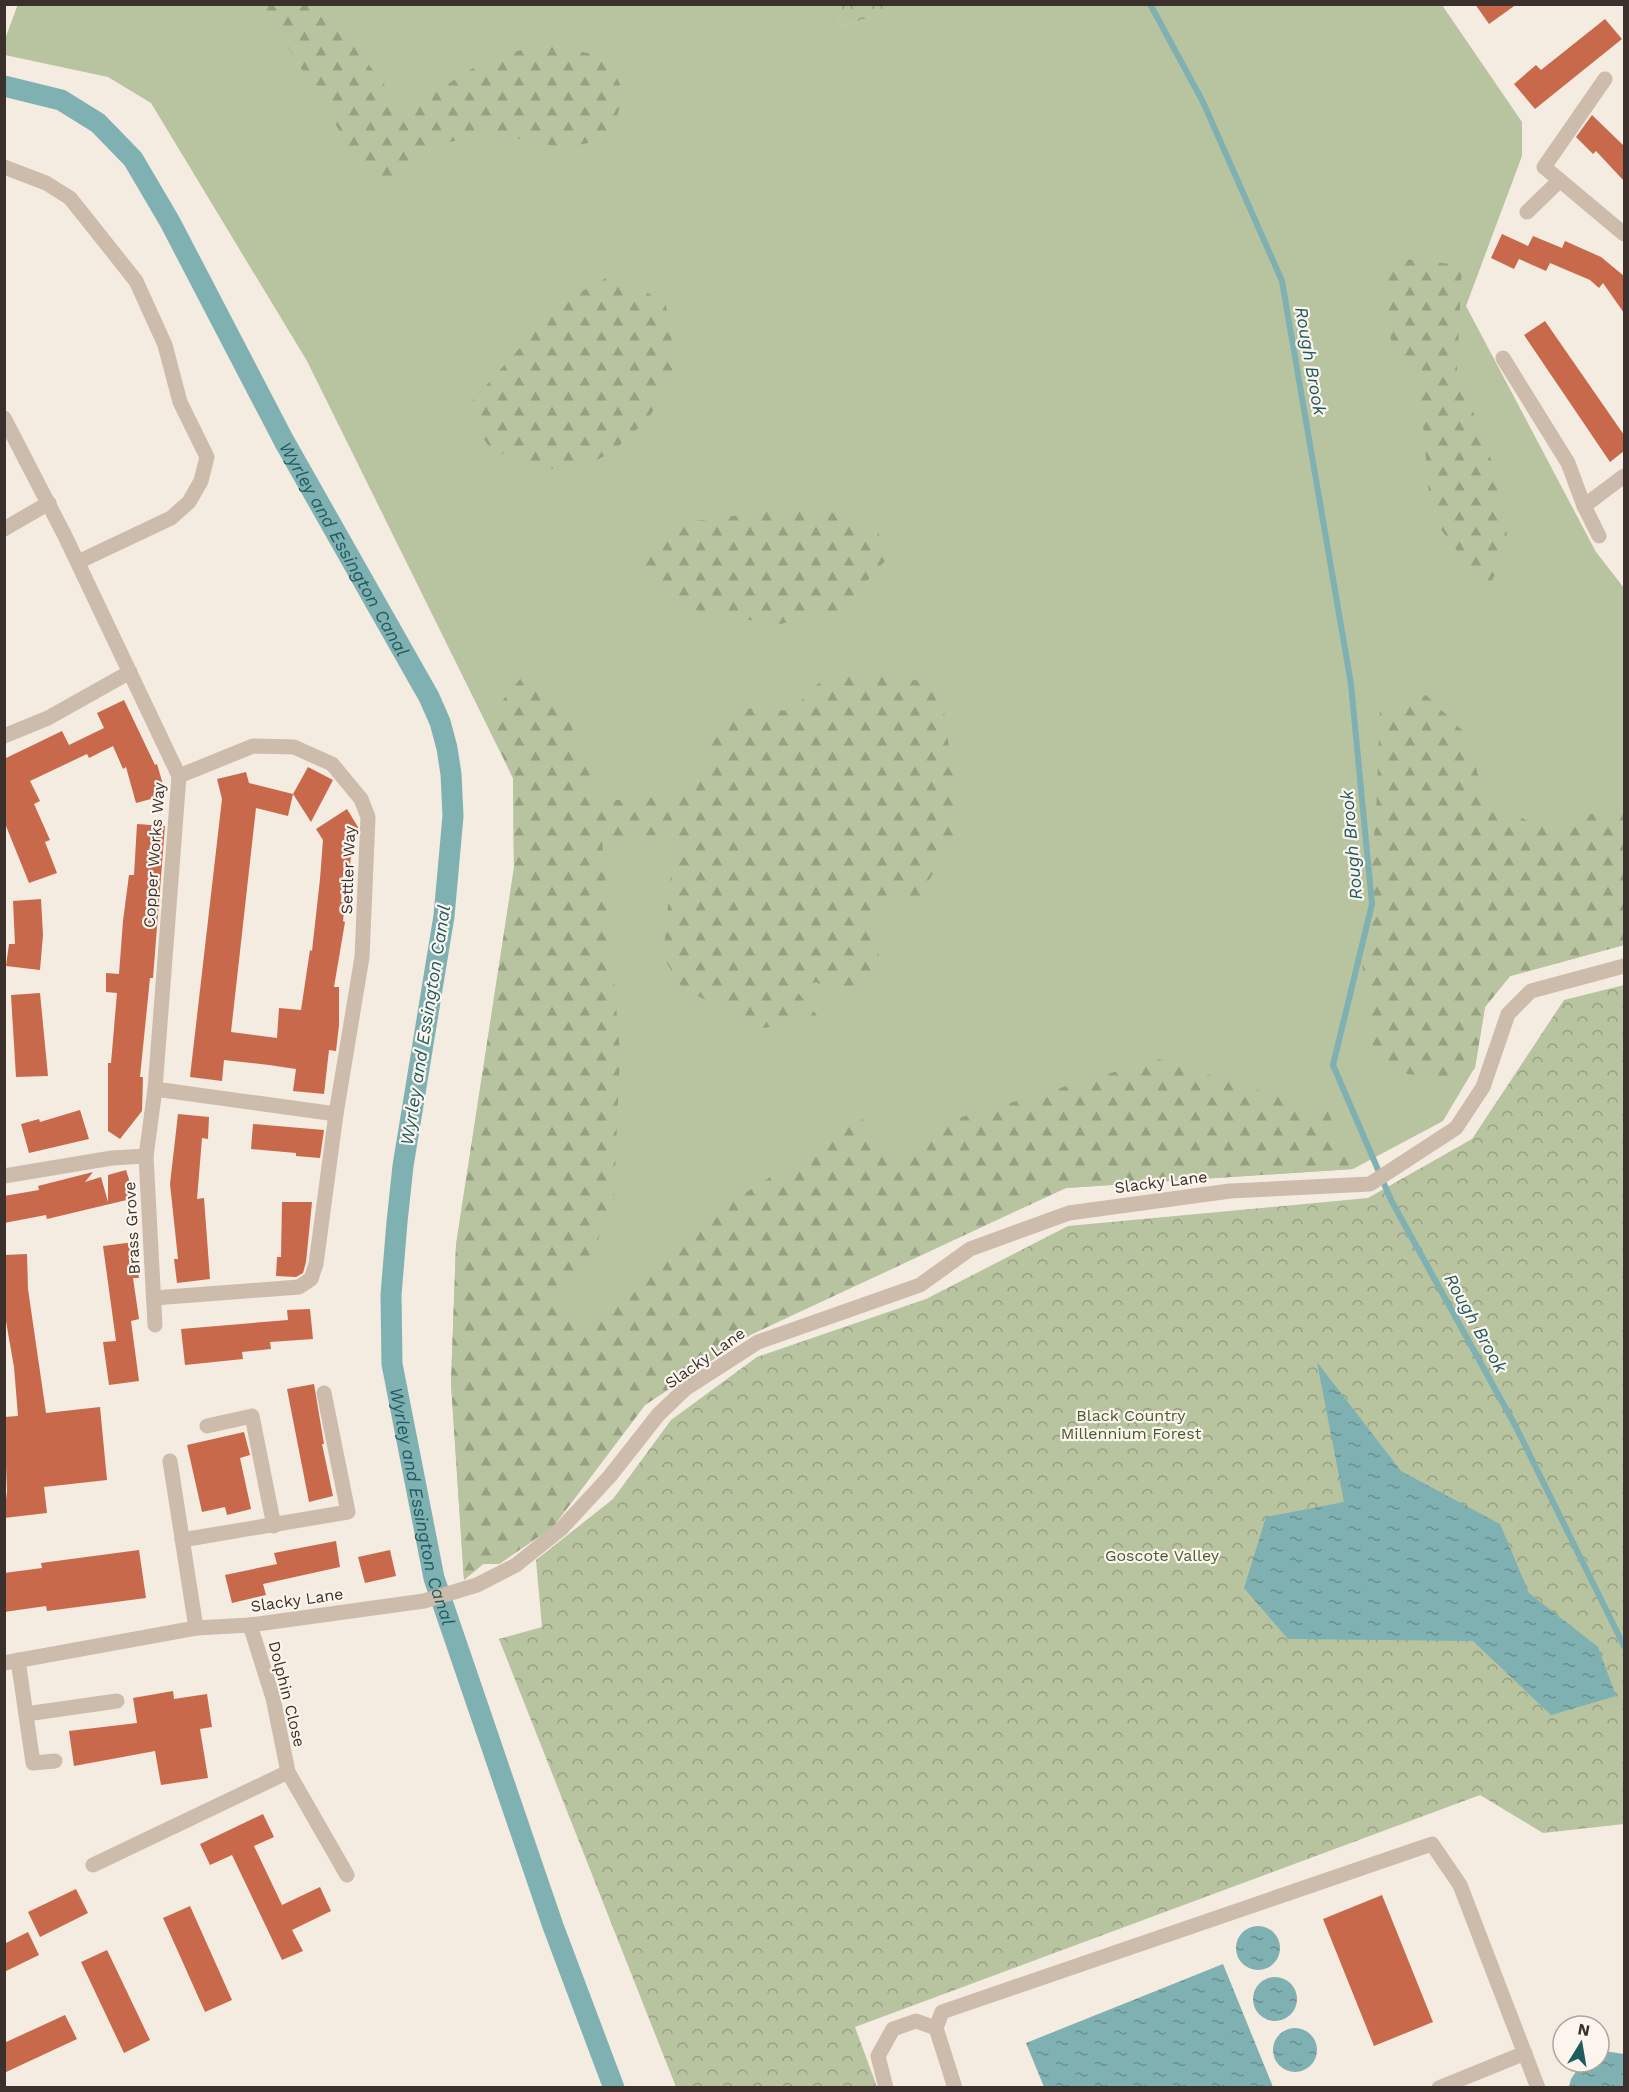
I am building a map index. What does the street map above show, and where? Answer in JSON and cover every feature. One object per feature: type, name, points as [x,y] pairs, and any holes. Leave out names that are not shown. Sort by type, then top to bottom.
[{"type":"street","points":[[1605,79],[1544,167],[1624,234]]},
{"type":"street","points":[[4,167],[46,183],[70,198],[136,281],[165,345],[180,402],[207,457],[201,481],[189,502],[171,518],[78,562]]},
{"type":"street","points":[[1527,212],[1559,181]]},
{"type":"street","points":[[1503,358],[1568,463],[1584,506],[1599,536]]},
{"type":"street","name":"Copper Works Way","points":[[4,418],[78,562],[178,776],[155,1089],[146,1156]]},
{"type":"street","points":[[1584,506],[1624,477]]},
{"type":"street","points":[[4,529],[49,503]]},
{"type":"street","points":[[4,736],[48,718],[130,672]]},
{"type":"street","name":"Settler Way","points":[[154,1298],[299,1287],[311,1279],[316,1264],[336,1114],[362,957],[368,817],[361,799],[332,764],[294,747],[253,746],[178,776]]},
{"type":"street","name":"Slacky Lane","points":[[11,1662],[196,1628],[250,1625],[424,1601],[500,1575],[561,1529],[610,1476],[658,1415],[685,1389],[758,1342],[920,1285],[970,1249],[1069,1213],[1230,1191],[1370,1184],[1456,1128],[1483,1087],[1508,1014],[1531,991],[1624,966]]},
{"type":"street","points":[[155,1089],[336,1114]]},
{"type":"street","points":[[4,1176],[112,1158],[146,1156]]},
{"type":"street","name":"Brass Grove","points":[[146,1156],[155,1325]]},
{"type":"street","points":[[182,1540],[348,1512],[324,1393]]},
{"type":"street","points":[[207,1426],[252,1416],[274,1526]]},
{"type":"street","points":[[170,1461],[196,1628]]},
{"type":"street","name":"Dolphin Close","points":[[250,1625],[273,1698],[288,1772],[347,1875]]},
{"type":"street","points":[[11,1662],[26,1714],[33,1763],[55,1761]]},
{"type":"street","points":[[26,1714],[117,1701]]},
{"type":"street","name":"Dolphin Close","points":[[93,1865],[288,1772]]},
{"type":"street","points":[[955,2088],[936,2028],[942,2012],[1432,1844],[1460,1885],[1538,2088]]},
{"type":"street","points":[[886,2088],[878,2056],[893,2029],[916,2021],[936,2028]]},
{"type":"street","points":[[1439,2088],[1525,2053]]},
{"type":"green space","points":[[18,4],[829,4],[842,27],[903,4],[1442,5],[1522,122],[1522,156],[1466,306],[1596,552],[1624,588],[1624,945],[1510,976],[1485,1007],[1475,1067],[1443,1121],[1353,1169],[1066,1188],[954,1235],[750,1335],[645,1405],[553,1527],[499,1564],[483,1564],[464,1580],[451,1383],[456,1245],[514,868],[513,778],[307,361],[151,103],[108,77],[5,55],[4,42]]},
{"type":"green space","points":[[262,5],[322,5],[405,111],[484,61],[542,44],[608,57],[625,96],[607,139],[564,148],[486,132],[436,146],[393,180],[363,169]]},
{"type":"green space","points":[[829,5],[903,5],[842,27]]},
{"type":"green space","points":[[1384,257],[1462,265],[1457,369],[1501,486],[1508,545],[1487,592],[1431,516],[1420,394],[1392,344],[1381,302]]},
{"type":"green space","points":[[617,272],[666,305],[677,373],[648,419],[612,452],[576,471],[524,466],[488,445],[464,410],[559,304]]},
{"type":"green space","points":[[810,506],[870,524],[894,551],[840,611],[780,624],[712,615],[667,602],[638,556],[678,523]]},
{"type":"green space","points":[[831,671],[940,683],[960,826],[916,903],[897,902],[870,920],[883,973],[835,993],[816,982],[795,989],[819,1018],[764,1028],[683,989],[663,957],[675,834],[602,838],[620,1053],[614,1195],[589,1265],[557,1304],[584,1322],[691,1227],[862,1119],[905,1172],[928,1127],[1158,1059],[1328,1112],[1353,1169],[1066,1188],[750,1335],[645,1405],[553,1527],[499,1564],[483,1564],[464,1580],[451,1383],[456,1245],[514,868],[513,778],[486,721],[525,673],[565,709],[600,801],[694,795],[725,707],[791,711]]},
{"type":"green space","points":[[1426,695],[1469,737],[1483,797],[1539,827],[1624,806],[1624,945],[1510,976],[1485,1007],[1475,1068],[1462,1082],[1380,1070],[1368,1028],[1361,951],[1376,817],[1380,710]]},
{"type":"green space","name":"Goscote Valley","points":[[1624,985],[1624,1824],[1543,1833],[1480,1795],[855,2027],[877,2087],[676,2087],[499,1639],[542,1627],[536,1560],[613,1499],[671,1420],[757,1357],[926,1299],[1068,1226],[1368,1198],[1472,1139],[1564,1000]]},
{"type":"water","points":[[1317,1362],[1401,1471],[1500,1524],[1529,1593],[1598,1647],[1616,1696],[1551,1715],[1473,1641],[1288,1639],[1244,1588],[1266,1517],[1344,1502]]},
{"type":"water","points":[[1258,1926],[1273,1933],[1280,1948],[1273,1963],[1258,1970],[1243,1963],[1236,1948],[1243,1933]]},
{"type":"water","points":[[1223,1964],[1273,2087],[1044,2087],[1026,2043]]},
{"type":"water","points":[[1275,1977],[1290,1984],[1297,1999],[1290,2014],[1275,2021],[1260,2014],[1253,1999],[1260,1984]]},
{"type":"water","points":[[1295,2028],[1310,2035],[1317,2050],[1310,2065],[1295,2072],[1280,2065],[1273,2050],[1280,2035]]},
{"type":"water","points":[[1611,2052],[1624,2054],[1624,2087],[1569,2087],[1574,2074],[1611,2074]]},
{"type":"building","points":[[1475,4],[1517,4],[1489,24]]},
{"type":"building","points":[[1605,19],[1622,39],[1535,109],[1514,84],[1536,65],[1541,70]]},
{"type":"building","points":[[1592,115],[1624,146],[1624,181],[1596,151],[1593,154],[1576,137]]},
{"type":"building","points":[[1502,234],[1528,246],[1533,236],[1562,248],[1565,241],[1601,257],[1624,276],[1624,313],[1603,283],[1599,288],[1590,280],[1550,263],[1546,271],[1519,259],[1514,269],[1491,258]]},
{"type":"building","points":[[1545,321],[1624,435],[1624,451],[1610,462],[1524,335]]},
{"type":"building","points":[[124,700],[155,765],[157,764],[166,795],[136,803],[126,767],[123,769],[113,746],[89,758],[87,754],[30,781],[40,801],[34,804],[50,840],[45,842],[57,873],[29,883],[4,821],[4,759],[62,731],[69,745],[104,728],[97,713]]},
{"type":"building","points":[[308,767],[333,780],[311,822],[293,794]]},
{"type":"building","points":[[246,772],[249,783],[293,794],[288,816],[256,808],[231,1032],[277,1038],[279,1008],[301,1010],[310,950],[312,951],[320,879],[323,840],[316,829],[347,809],[358,827],[358,834],[353,837],[350,865],[344,865],[341,902],[345,902],[343,921],[345,922],[334,987],[339,987],[339,1025],[336,1051],[329,1050],[324,1094],[293,1091],[296,1069],[269,1065],[224,1060],[222,1081],[190,1077],[222,799],[217,779]]},
{"type":"building","points":[[137,824],[165,826],[153,978],[150,978],[140,1077],[143,1077],[142,1111],[120,1139],[108,1131],[108,1063],[111,1063],[117,993],[106,992],[106,973],[119,974],[129,875],[134,875]]},
{"type":"building","points":[[41,899],[43,935],[40,970],[6,966],[9,944],[15,944],[13,901]]},
{"type":"building","points":[[40,993],[48,1076],[16,1077],[11,995]]},
{"type":"building","points":[[80,1110],[89,1139],[29,1153],[21,1124],[39,1119],[40,1122]]},
{"type":"building","points":[[178,1114],[209,1117],[208,1139],[202,1138],[197,1199],[204,1198],[210,1279],[177,1283],[174,1259],[178,1259],[170,1184]]},
{"type":"building","points":[[253,1124],[324,1130],[320,1158],[296,1156],[296,1153],[251,1149]]},
{"type":"building","points":[[126,1170],[135,1198],[47,1219],[46,1215],[4,1223],[4,1196],[39,1190],[38,1186],[93,1172],[85,1182],[101,1177],[108,1202],[108,1175]]},
{"type":"building","points":[[282,1202],[312,1202],[306,1262],[303,1273],[296,1277],[276,1276],[277,1257],[281,1257]]},
{"type":"building","points":[[134,1242],[139,1278],[133,1278],[139,1319],[131,1321],[139,1381],[109,1385],[103,1342],[116,1341],[103,1246]]},
{"type":"building","points":[[27,1254],[28,1289],[46,1413],[100,1407],[107,1480],[44,1487],[47,1513],[4,1518],[7,1491],[4,1417],[18,1416],[14,1367],[4,1310],[4,1255]]},
{"type":"building","points":[[310,1309],[313,1339],[270,1342],[271,1349],[242,1352],[243,1359],[185,1365],[181,1329],[288,1320],[287,1310]]},
{"type":"building","points":[[314,1384],[324,1444],[322,1444],[333,1496],[309,1502],[287,1389]]},
{"type":"building","points":[[244,1432],[250,1455],[240,1458],[251,1509],[227,1515],[225,1507],[202,1512],[187,1445]]},
{"type":"building","points":[[336,1541],[340,1567],[263,1584],[266,1595],[232,1603],[225,1575],[277,1564],[274,1553]]},
{"type":"building","points":[[139,1550],[146,1598],[47,1611],[46,1606],[4,1612],[4,1573],[42,1568],[41,1563]]},
{"type":"building","points":[[390,1550],[396,1576],[365,1583],[358,1557]]},
{"type":"building","points":[[173,1691],[174,1699],[207,1694],[212,1727],[200,1729],[208,1778],[161,1785],[155,1751],[74,1766],[69,1731],[137,1723],[133,1698]]},
{"type":"building","points":[[263,1814],[274,1837],[254,1846],[282,1905],[320,1887],[331,1911],[292,1930],[303,1951],[282,1960],[232,1855],[210,1865],[200,1844]]},
{"type":"building","points":[[76,1889],[88,1913],[40,1937],[28,1912]]},
{"type":"building","points":[[1382,1895],[1433,2022],[1374,2046],[1323,1919]]},
{"type":"building","points":[[190,1906],[232,2000],[205,2012],[163,1918]]},
{"type":"building","points":[[28,1932],[39,1955],[4,1972],[4,1944]]},
{"type":"building","points":[[107,1950],[150,2040],[124,2053],[81,1962]]},
{"type":"building","points":[[65,2015],[77,2039],[4,2073],[4,2043]]},
{"type":"waterway","name":"Rough Brook","points":[[1150,4],[1203,102],[1282,281],[1351,684],[1372,904],[1333,1065],[1391,1200],[1516,1427],[1624,1646]]},
{"type":"waterway","name":"Wyrley and Essington Canal","points":[[4,86],[61,100],[98,123],[133,159],[170,222],[284,441],[429,697],[440,722],[451,774],[453,816],[444,916],[403,1166],[391,1295],[392,1364],[434,1578],[553,1926],[614,2088]]},
{"type":"park label","name":"Black Country Millennium Forest","points":[[1131,1424]]}]
